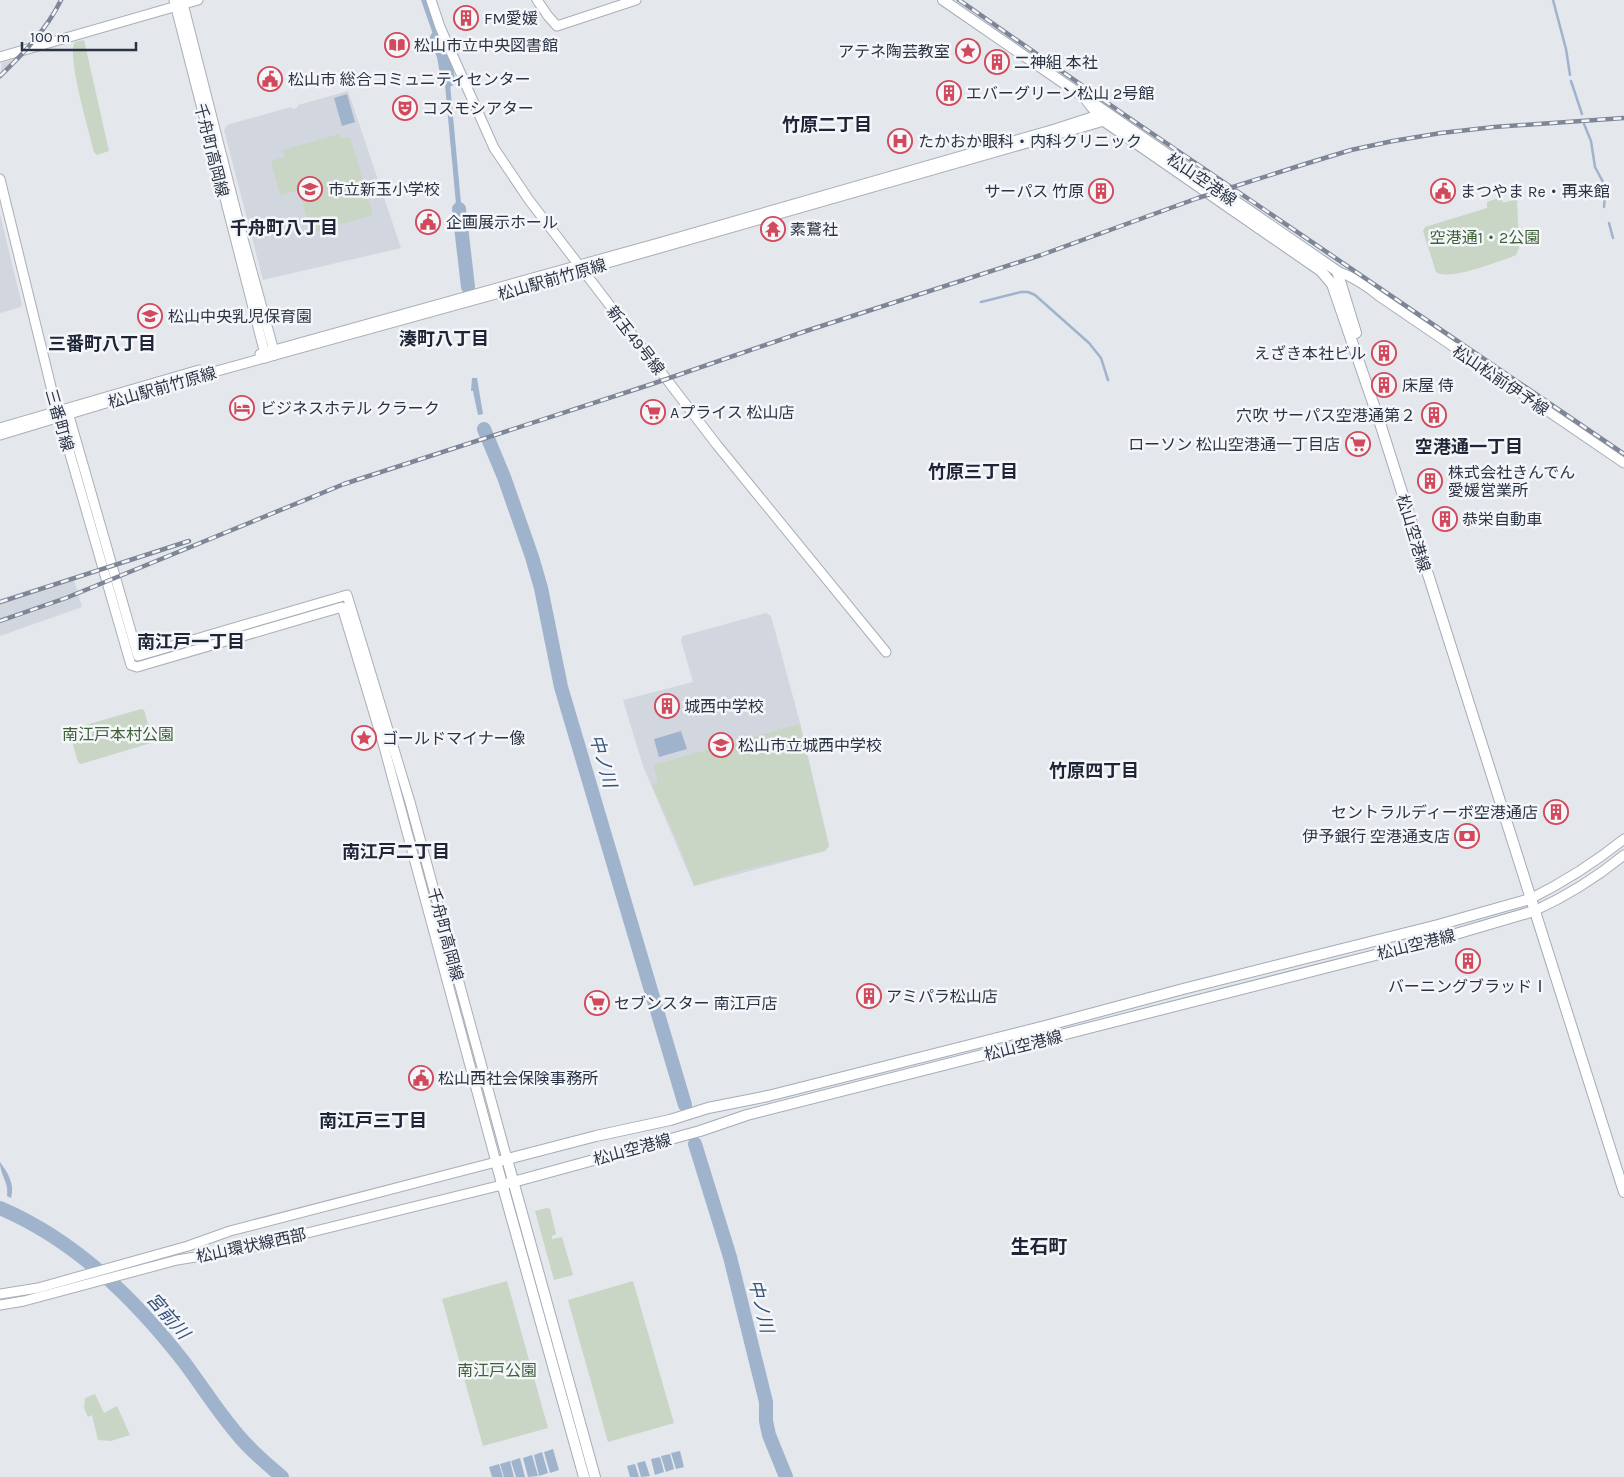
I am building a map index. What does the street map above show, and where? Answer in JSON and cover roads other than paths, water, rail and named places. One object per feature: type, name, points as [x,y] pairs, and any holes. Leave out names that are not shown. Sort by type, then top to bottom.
[{"type":"main road","name":"松山空港線","points":[[943,0],[1085,98],[1106,117],[1337,278],[1334,290],[1346,313],[1377,403],[1380,423]]},
{"type":"main road","points":[[1337,278],[1346,313]]},
{"type":"main road","name":"松山空港線","points":[[1346,313],[1359,365],[1380,423],[1624,1192]]},
{"type":"main road","name":"松山空港線","points":[[496,1162],[596,1136],[670,1120],[708,1108],[768,1096],[1049,1026],[1193,986],[1438,925],[1530,899]]},
{"type":"main road","name":"松山空港線","points":[[502,1184],[700,1131],[747,1115],[1450,936],[1534,911]]},
{"type":"main road","points":[[508,1159],[595,1477]]},
{"type":"main road","points":[[496,1162],[584,1477]]},
{"type":"street","points":[[0,57],[179,3],[198,0]]},
{"type":"street","name":"新玉49号線","points":[[431,0],[440,27],[494,148],[529,200],[717,445],[886,652]]},
{"type":"street","points":[[538,0],[557,26],[636,0]]},
{"type":"street","name":"千舟町高岡線","points":[[179,3],[270,354]]},
{"type":"street","name":"松山駅前竹原線","points":[[0,428],[151,390],[270,354],[581,268],[1106,117]]},
{"type":"street","name":"三番町線","points":[[0,179],[58,414],[131,664],[137,667],[342,607]]},
{"type":"street","name":"松山松前伊予線","points":[[1337,278],[1379,296],[1624,463]]},
{"type":"street","name":"三番町線","points":[[68,411],[138,656],[347,595]]},
{"type":"street","name":"松山駅前竹原線","points":[[0,435],[58,414]]},
{"type":"street","name":"千舟町高岡線","points":[[347,595],[410,802],[508,1159]]},
{"type":"street","name":"千舟町高岡線","points":[[342,607],[400,805],[496,1162]]},
{"type":"street","points":[[400,805],[410,802]]},
{"type":"street","points":[[1530,899],[1562,883],[1594,863],[1624,839]]},
{"type":"street","points":[[1534,911],[1562,898],[1624,855]]},
{"type":"street","name":"松山環状線西部","points":[[0,1294],[23,1291],[188,1246],[230,1231],[496,1162]]},
{"type":"street","name":"松山環状線西部","points":[[0,1305],[24,1301],[177,1260],[238,1250],[502,1184]]},
{"type":"water","points":[[421,0],[427,0],[446,55],[441,57]]},
{"type":"water","points":[[448,62],[463,225],[458,226],[443,63]]},
{"type":"water","points":[[347,94],[355,122],[342,126],[334,98]]},
{"type":"water","points":[[464,238],[471,286],[466,287],[460,239]]},
{"type":"water","points":[[472,378],[477,378],[483,414],[478,415],[473,391],[471,391]]},
{"type":"water","points":[[681,731],[687,749],[659,757],[654,739]]},
{"type":"water","points":[[0,1162],[11,1183],[11,1198],[7,1196],[7,1186],[1,1171]]},
{"type":"water","points":[[553,1449],[559,1470],[550,1473],[544,1452]]},
{"type":"water","points":[[680,1451],[684,1467],[676,1469],[671,1453]]},
{"type":"water","points":[[542,1452],[548,1473],[539,1476],[534,1455]]},
{"type":"water","points":[[670,1454],[674,1469],[666,1472],[661,1456]]},
{"type":"water","points":[[532,1455],[538,1476],[528,1477],[523,1458]]},
{"type":"water","points":[[660,1457],[664,1472],[655,1475],[651,1459]]},
{"type":"water","points":[[520,1458],[525,1477],[516,1477],[511,1461]]},
{"type":"water","points":[[510,1461],[514,1477],[504,1477],[500,1464]]},
{"type":"water","points":[[645,1461],[650,1476],[641,1477],[637,1463]]},
{"type":"water","points":[[499,1464],[503,1477],[492,1477],[489,1467]]},
{"type":"water","points":[[635,1464],[639,1477],[630,1477],[627,1466]]},
{"type":"waterway","points":[[1553,0],[1566,49],[1570,75]]},
{"type":"waterway","name":"中ノ川","points":[[437,38],[444,56],[448,80]]},
{"type":"waterway","points":[[1571,81],[1582,114]]},
{"type":"waterway","points":[[1584,124],[1591,141],[1595,167],[1603,182]]},
{"type":"waterway","points":[[1604,207],[1605,192]]},
{"type":"waterway","name":"中ノ川","points":[[459,209],[468,287]]},
{"type":"waterway","points":[[1609,223],[1613,238]]},
{"type":"waterway","points":[[981,302],[1021,292],[1035,295],[1089,343],[1101,358],[1108,380]]},
{"type":"waterway","name":"中ノ川","points":[[484,429],[504,477],[532,557],[541,588],[561,687],[685,1105]]},
{"type":"waterway","name":"中ノ川","points":[[695,1144],[730,1257],[766,1402],[766,1421],[769,1435],[786,1477]]},
{"type":"waterway","name":"宮前川","points":[[0,1208],[27,1221],[78,1254],[124,1294],[165,1338],[243,1441],[282,1477]]},
{"type":"railway","points":[[0,76],[42,31],[61,0]]},
{"type":"railway","points":[[959,0],[1624,454]]},
{"type":"railway","points":[[0,621],[66,598],[344,484],[1041,255],[1198,198],[1305,164],[1351,150],[1441,133],[1494,127],[1624,118]]},
{"type":"railway","points":[[0,602],[189,541]]},
{"type":"place","name":"FM愛媛","points":[[466,18]]},
{"type":"place","name":"松山市立中央図書館","points":[[397,45]]},
{"type":"place","name":"アテネ陶芸教室","points":[[968,51]]},
{"type":"place","name":"二神組 本社","points":[[997,62]]},
{"type":"place","name":"松山市 総合コミュニティセンター","points":[[270,79]]},
{"type":"place","name":"エバーグリーン松山 2号館","points":[[949,93]]},
{"type":"place","name":"コスモシアター","points":[[405,108]]},
{"type":"place","name":"たかおか眼科・内科クリニック","points":[[900,141]]},
{"type":"place","name":"市立新玉小学校","points":[[310,189]]},
{"type":"place","name":"サーパス 竹原","points":[[1101,191]]},
{"type":"place","name":"まつやま Re・再来館","points":[[1443,191]]},
{"type":"place","name":"企画展示ホール","points":[[428,222]]},
{"type":"place","name":"素鵞社","points":[[773,229]]},
{"type":"place","name":"松山中央乳児保育園","points":[[150,316]]},
{"type":"place","name":"えざき本社ビル","points":[[1384,353]]},
{"type":"place","name":"床屋 侍","points":[[1384,385]]},
{"type":"place","name":"ビジネスホテル クラーク","points":[[242,408]]},
{"type":"place","name":"Aプライス 松山店","points":[[653,412]]},
{"type":"place","name":"穴吹 サーパス空港通第２","points":[[1434,415]]},
{"type":"place","name":"ローソン 松山空港通一丁目店","points":[[1358,444]]},
{"type":"place","name":"株式会社きんでん 愛媛営業所","points":[[1430,481]]},
{"type":"place","name":"恭栄自動車","points":[[1445,519]]},
{"type":"place","name":"城西中学校","points":[[667,706]]},
{"type":"place","name":"ゴールドマイナー像","points":[[364,738]]},
{"type":"place","name":"松山市立城西中学校","points":[[721,745]]},
{"type":"place","name":"セントラルディーボ空港通店","points":[[1556,812]]},
{"type":"place","name":"伊予銀行 空港通支店","points":[[1467,836]]},
{"type":"place","name":"バーニングブラッドⅠ","points":[[1468,961]]},
{"type":"place","name":"アミパラ松山店","points":[[869,996]]},
{"type":"place","name":"セブンスター 南江戸店","points":[[597,1003]]},
{"type":"place","name":"松山西社会保険事務所","points":[[421,1078]]},
{"type":"district","name":"竹原二丁目","points":[[827,125]]},
{"type":"district","name":"千舟町八丁目","points":[[284,228]]},
{"type":"district","name":"湊町八丁目","points":[[444,339]]},
{"type":"district","name":"三番町八丁目","points":[[102,344]]},
{"type":"district","name":"空港通一丁目","points":[[1469,447]]},
{"type":"district","name":"竹原三丁目","points":[[973,472]]},
{"type":"district","name":"南江戸一丁目","points":[[191,642]]},
{"type":"district","name":"竹原四丁目","points":[[1094,771]]},
{"type":"district","name":"南江戸二丁目","points":[[396,852]]},
{"type":"district","name":"南江戸三丁目","points":[[373,1121]]},
{"type":"district","name":"生石町","points":[[1039,1246]]},
{"type":"park label","name":"空港通1・2公園","points":[[1485,237]]},
{"type":"park label","name":"南江戸本村公園","points":[[118,734]]},
{"type":"park label","name":"南江戸公園","points":[[497,1370]]}]
